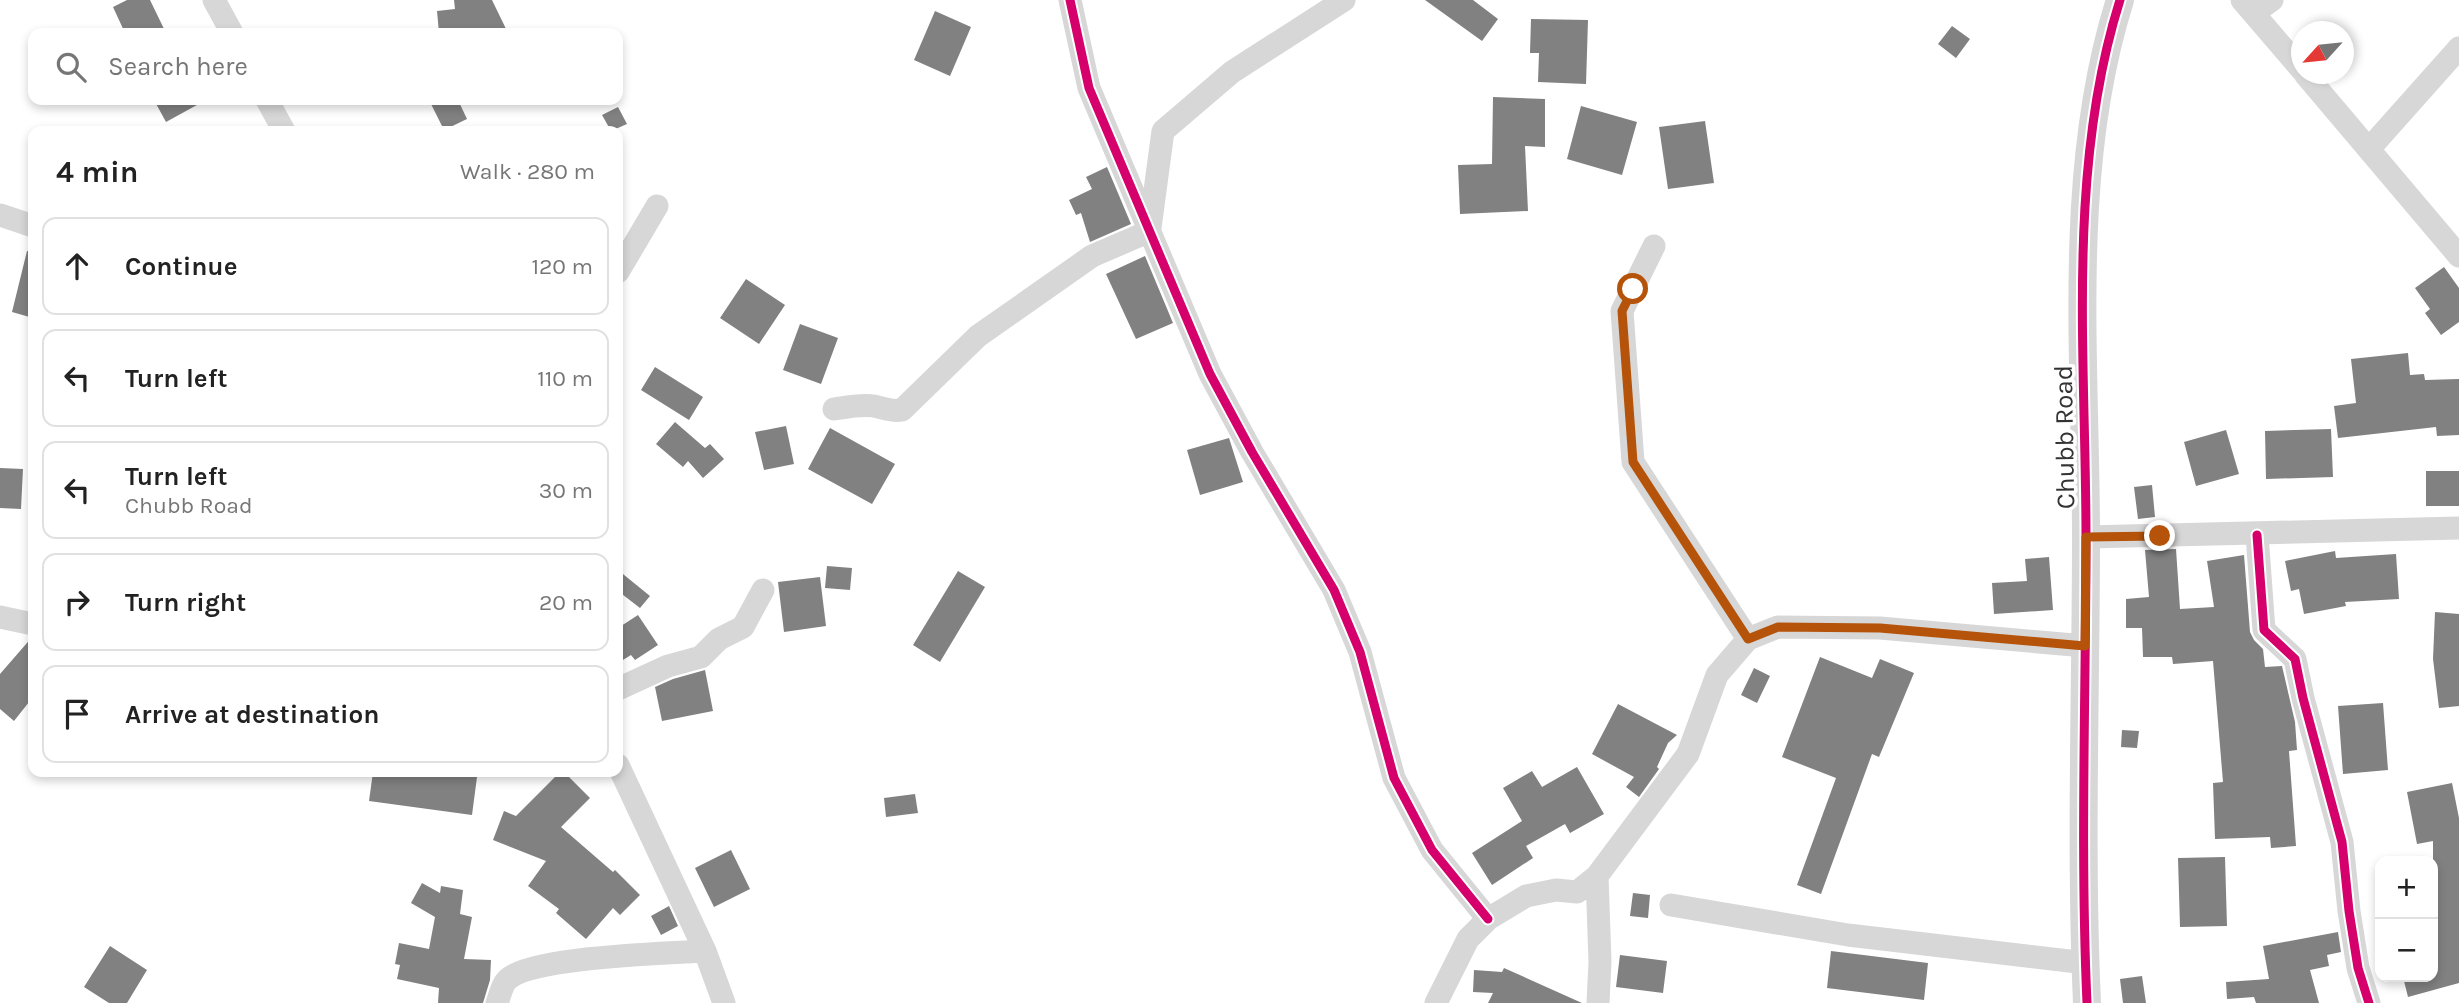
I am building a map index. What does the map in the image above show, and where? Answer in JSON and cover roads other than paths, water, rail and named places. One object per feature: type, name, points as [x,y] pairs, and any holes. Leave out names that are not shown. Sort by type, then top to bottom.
[{"type":"street","points":[[214,0],[229,28]]},
{"type":"street","points":[[1070,0],[1089,88],[1210,374],[1252,452],[1334,590],[1360,652],[1394,778],[1432,850],[1488,919]]},
{"type":"street","points":[[1150,231],[1163,131],[1232,72],[1345,0]]},
{"type":"street","name":"Chubb Road","points":[[2087,1003],[2083,243],[2094,123],[2104,60],[2120,0]]},
{"type":"street","points":[[2256,4],[2291,55]]},
{"type":"street","points":[[2369,149],[2459,48]]},
{"type":"street","points":[[2313,84],[2459,256]]},
{"type":"street","points":[[270,105],[281,126]]},
{"type":"street","points":[[623,264],[657,206]]},
{"type":"street","points":[[0,215],[28,224]]},
{"type":"street","points":[[834,409],[853,405],[874,406],[894,412],[902,410],[978,336],[1092,256],[1150,231]]},
{"type":"street","points":[[1654,246],[1622,311],[1633,462],[1748,639]]},
{"type":"street","points":[[2086,537],[2257,535],[2459,528]]},
{"type":"street","points":[[2257,535],[2264,630],[2295,659],[2342,842],[2358,968],[2369,1003]]},
{"type":"street","points":[[623,687],[668,666],[701,657],[719,639],[743,627],[763,590]]},
{"type":"street","points":[[0,617],[28,623]]},
{"type":"street","points":[[1436,1003],[1468,939],[1488,919],[1526,895],[1556,890],[1577,892],[1597,876],[1688,754],[1717,675],[1748,639],[1778,627],[1880,628],[2085,646]]},
{"type":"street","points":[[623,776],[705,951],[724,1003]]},
{"type":"street","points":[[1597,876],[1600,962],[1598,1003]]},
{"type":"street","points":[[1671,905],[1848,935],[2085,963]]},
{"type":"street","points":[[497,1003],[506,980],[524,969],[610,957],[705,951]]}]
